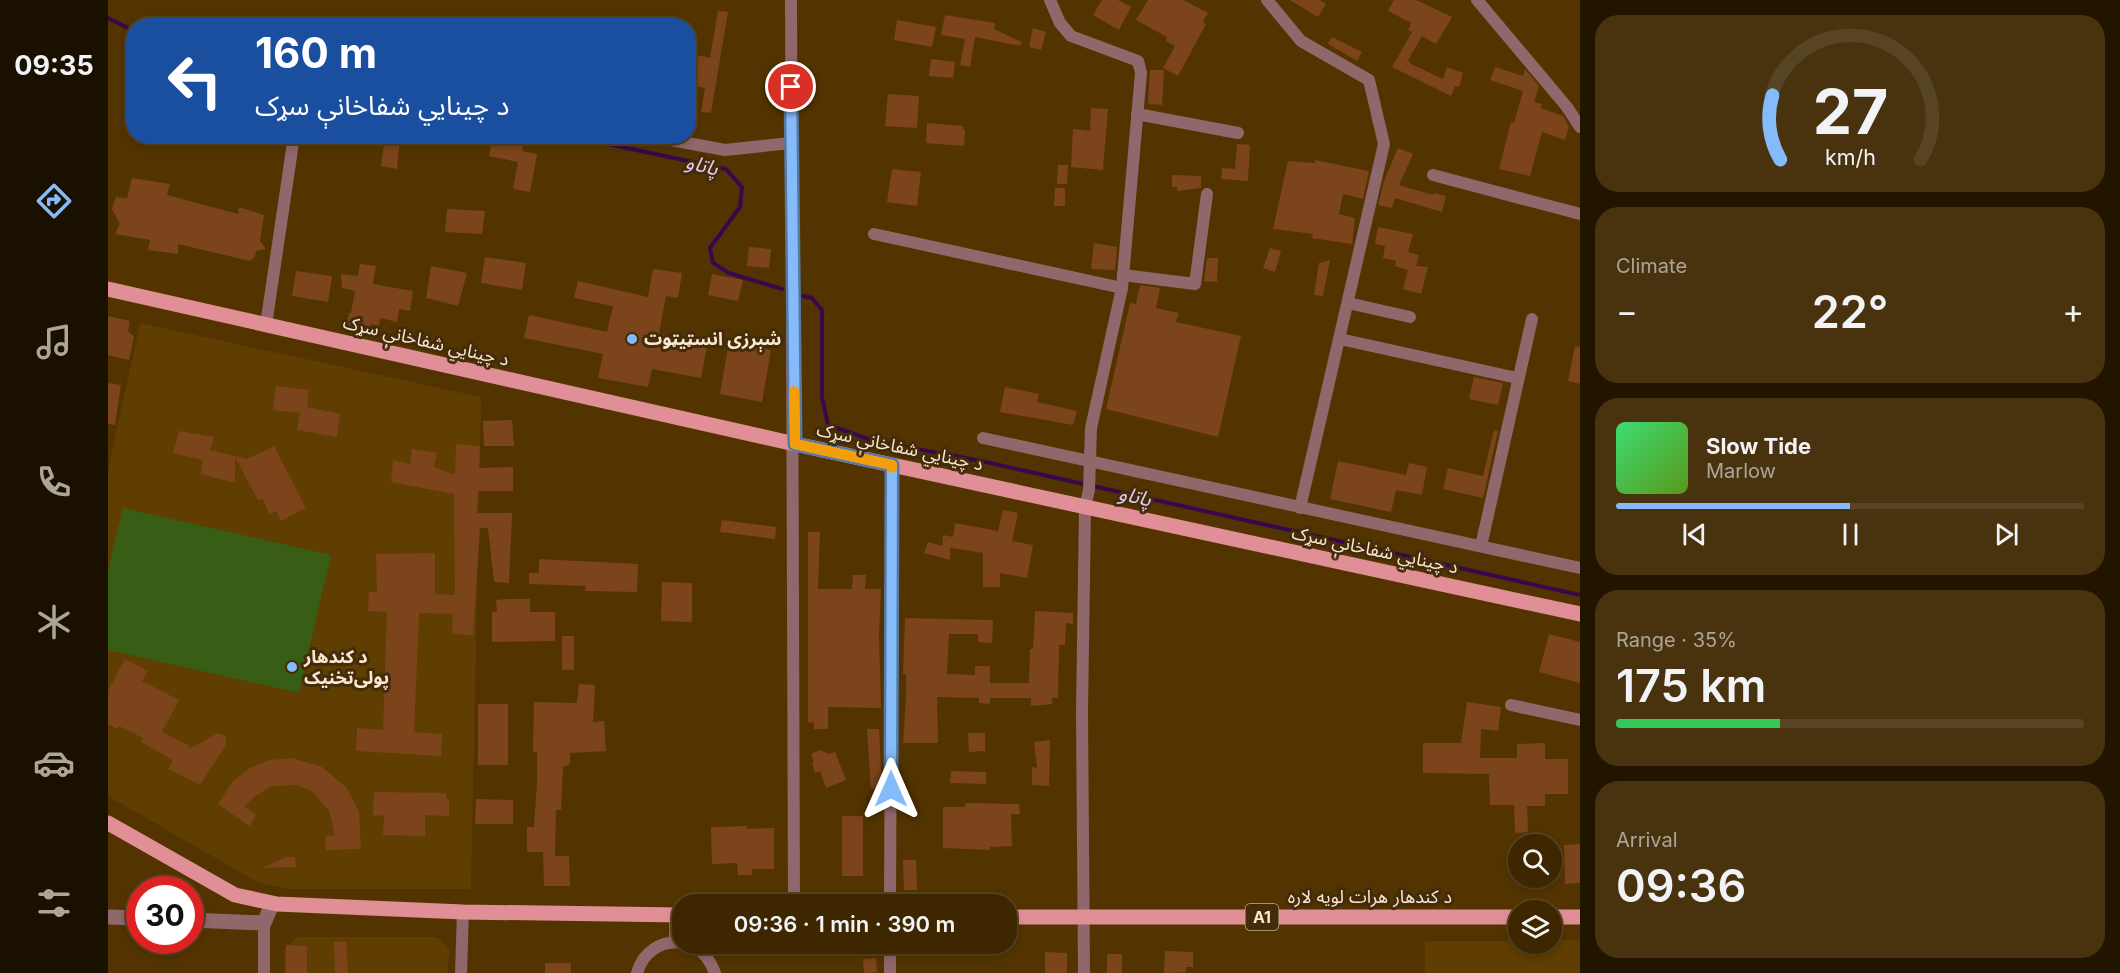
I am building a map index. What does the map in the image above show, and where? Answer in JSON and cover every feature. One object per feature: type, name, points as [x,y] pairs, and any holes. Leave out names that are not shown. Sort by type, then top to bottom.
[{"type":"main road","name":"د چينايي شفاخانې سړک","points":[[108,290],[1085,508],[1580,614]]},
{"type":"main road","points":[[108,823],[235,895],[272,903],[463,912],[672,915]]},
{"type":"main road","points":[[1562,916],[1580,916]]},
{"type":"main road","name":"د کندهار هرات لویه لاره","points":[[1017,917],[1508,917]]},
{"type":"street","points":[[791,0],[795,444],[794,894]]},
{"type":"street","points":[[1050,0],[1060,23],[1071,36],[1140,64],[1122,281],[1091,428],[1089,490],[1085,508],[1084,973]]},
{"type":"street","points":[[1267,0],[1301,41],[1369,80],[1373,89],[1384,144],[1300,508]]},
{"type":"street","points":[[1477,0],[1567,107],[1580,127]]},
{"type":"street","points":[[1137,114],[1238,133]]},
{"type":"street","points":[[692,144],[725,150],[791,143]]},
{"type":"street","points":[[266,325],[293,144]]},
{"type":"street","points":[[1433,175],[1580,214]]},
{"type":"street","points":[[874,234],[1122,281],[1195,284],[1207,194]]},
{"type":"street","points":[[1348,303],[1410,317]]},
{"type":"street","points":[[1481,546],[1532,319]]},
{"type":"street","points":[[1340,339],[1517,378]]},
{"type":"street","points":[[983,438],[1088,467],[1300,508],[1580,568]]},
{"type":"street","points":[[890,894],[892,465]]},
{"type":"street","points":[[1511,705],[1580,720]]},
{"type":"street","points":[[264,973],[264,923],[272,903]]},
{"type":"street","points":[[461,973],[463,912]]},
{"type":"street","points":[[108,917],[126,918]]},
{"type":"street","points":[[204,921],[264,923]]},
{"type":"street","points":[[637,973],[643,959],[651,950],[672,944]]},
{"type":"street","points":[[705,954],[710,960],[715,973]]},
{"type":"street","points":[[890,954],[890,973]]},
{"type":"shaded area","name":"د کندهار پولی‌تخنیک","points":[[140,323],[481,397],[471,889],[288,889],[259,883],[108,796],[108,470]]},
{"type":"shaded area","points":[[297,937],[437,937],[449,949],[448,973],[284,973],[284,950]]},
{"type":"shaded area","points":[[1562,940],[1580,940],[1580,973],[1425,973],[1425,941],[1508,941],[1508,954],[1562,954]]},
{"type":"green space","points":[[123,508],[331,555],[299,693],[108,650],[108,571]]},
{"type":"building","points":[[1102,0],[1118,0],[1131,7],[1119,30],[1093,15]]},
{"type":"building","points":[[1148,0],[1183,0],[1208,13],[1203,22],[1206,24],[1178,76],[1163,68],[1175,46],[1166,41],[1167,37],[1136,20]]},
{"type":"building","points":[[1290,0],[1319,0],[1326,4],[1318,17]]},
{"type":"building","points":[[1394,0],[1416,0],[1452,17],[1436,44],[1422,36],[1408,60],[1411,64],[1443,79],[1447,67],[1463,73],[1459,87],[1455,86],[1451,96],[1392,67],[1412,32],[1408,30],[1411,23],[1388,11]]},
{"type":"building","points":[[718,11],[728,12],[711,113],[701,112],[705,88],[696,86],[696,55],[710,58]]},
{"type":"building","points":[[945,15],[995,23],[994,29],[1022,42],[1020,46],[975,37],[970,67],[960,65],[965,39],[941,35]]},
{"type":"building","points":[[897,20],[936,27],[932,47],[894,40]]},
{"type":"building","points":[[1033,28],[1046,32],[1041,50],[1029,47]]},
{"type":"building","points":[[1332,37],[1362,52],[1357,61],[1328,44]]},
{"type":"building","points":[[931,59],[955,62],[953,78],[929,76]]},
{"type":"building","points":[[1495,67],[1523,76],[1525,69],[1539,86],[1534,102],[1542,104],[1541,108],[1563,116],[1569,127],[1565,140],[1542,132],[1530,176],[1499,169],[1511,122],[1514,123],[1523,91],[1490,80]]},
{"type":"building","points":[[1150,70],[1164,70],[1162,105],[1148,104]]},
{"type":"building","points":[[888,94],[919,96],[917,128],[885,126]]},
{"type":"building","points":[[1091,108],[1108,109],[1103,170],[1071,167],[1073,129],[1090,131]]},
{"type":"building","points":[[927,123],[962,126],[965,131],[964,146],[926,143]]},
{"type":"building","points":[[384,144],[399,144],[397,169],[381,166]]},
{"type":"building","points":[[491,144],[523,144],[522,151],[537,154],[530,192],[513,189],[518,162],[489,156]]},
{"type":"building","points":[[1237,144],[1250,145],[1248,181],[1221,179],[1222,168],[1235,169]]},
{"type":"building","points":[[1398,148],[1413,154],[1399,185],[1433,195],[1434,193],[1446,196],[1442,212],[1395,198],[1392,208],[1378,205],[1384,181]]},
{"type":"building","points":[[1315,160],[1369,171],[1363,199],[1343,194],[1339,214],[1355,218],[1352,244],[1312,238],[1313,234],[1273,229],[1288,161],[1315,163]]},
{"type":"building","points":[[1058,165],[1068,165],[1067,184],[1057,184]]},
{"type":"building","points":[[892,169],[921,172],[917,206],[887,202]]},
{"type":"building","points":[[1172,175],[1201,176],[1201,188],[1177,191],[1177,187],[1172,187]]},
{"type":"building","points":[[132,178],[170,184],[167,195],[238,214],[239,207],[264,215],[260,241],[266,249],[256,251],[255,257],[250,261],[178,244],[178,254],[148,250],[150,240],[115,234],[120,224],[112,209],[116,197],[127,198]]},
{"type":"building","points":[[1055,188],[1065,188],[1065,206],[1054,206]]},
{"type":"building","points":[[447,209],[485,211],[482,234],[445,232]]},
{"type":"building","points":[[1378,227],[1413,234],[1408,252],[1419,255],[1416,266],[1428,267],[1421,294],[1403,289],[1408,270],[1395,266],[1396,261],[1383,258],[1385,246],[1375,244]]},
{"type":"building","points":[[1094,243],[1117,247],[1115,270],[1091,269]]},
{"type":"building","points":[[749,247],[771,249],[769,268],[747,266]]},
{"type":"building","points":[[1270,248],[1281,251],[1275,272],[1263,268]]},
{"type":"building","points":[[485,257],[526,263],[522,290],[481,283]]},
{"type":"building","points":[[1207,258],[1218,258],[1217,282],[1204,281]]},
{"type":"building","points":[[1330,260],[1323,296],[1314,295],[1319,263]]},
{"type":"building","points":[[360,264],[376,266],[373,284],[413,291],[410,311],[399,309],[397,322],[380,318],[379,326],[371,324],[369,331],[346,325],[355,291],[342,288],[341,274],[358,276]]},
{"type":"building","points":[[431,266],[467,273],[458,306],[426,298]]},
{"type":"building","points":[[653,269],[682,273],[678,298],[666,296],[659,333],[708,342],[701,378],[652,369],[648,387],[598,378],[603,354],[524,338],[529,315],[607,332],[613,306],[574,298],[578,281],[648,297]]},
{"type":"building","points":[[296,271],[332,276],[328,302],[292,296]]},
{"type":"building","points":[[712,274],[743,280],[738,301],[708,295]]},
{"type":"building","points":[[1140,285],[1160,288],[1156,308],[1179,313],[1176,322],[1241,336],[1218,437],[1106,409],[1130,303],[1136,304]]},
{"type":"building","points":[[108,316],[130,321],[128,331],[134,337],[129,360],[108,355]]},
{"type":"building","points":[[729,342],[771,350],[762,402],[720,394]]},
{"type":"building","points":[[1575,346],[1580,347],[1580,384],[1568,381]]},
{"type":"building","points":[[1474,377],[1503,383],[1498,405],[1469,399]]},
{"type":"building","points":[[108,383],[121,385],[115,425],[108,424]]},
{"type":"building","points":[[276,386],[309,390],[307,407],[340,414],[337,437],[297,430],[300,413],[273,410]]},
{"type":"building","points":[[1005,387],[1039,394],[1037,402],[1077,411],[1073,425],[1000,412]]},
{"type":"building","points":[[512,420],[514,446],[484,446],[483,421]]},
{"type":"building","points":[[1494,430],[1498,431],[1483,498],[1443,489],[1448,468],[1483,476]]},
{"type":"building","points":[[179,431],[214,437],[210,450],[247,459],[274,446],[306,508],[281,521],[276,511],[269,514],[263,499],[258,500],[235,457],[235,483],[201,474],[203,460],[173,453]]},
{"type":"building","points":[[456,444],[480,446],[479,468],[513,467],[513,491],[478,491],[477,513],[512,513],[509,583],[494,582],[488,528],[480,528],[473,635],[452,634],[453,614],[419,613],[414,732],[442,734],[441,756],[356,751],[357,728],[383,730],[387,612],[368,611],[369,592],[377,592],[376,554],[435,553],[435,594],[455,595],[454,494],[391,482],[393,460],[410,464],[412,449],[437,453],[434,467],[455,475]]},
{"type":"building","points":[[1338,461],[1406,475],[1409,463],[1427,467],[1422,495],[1396,490],[1391,512],[1330,499]]},
{"type":"building","points":[[1003,510],[1018,513],[1012,541],[1033,545],[1027,578],[1000,573],[1000,587],[983,587],[983,553],[945,547],[950,548],[950,560],[924,553],[928,542],[942,546],[943,535],[953,537],[955,523],[998,531]]},
{"type":"building","points":[[722,520],[776,527],[775,539],[720,532]]},
{"type":"building","points":[[808,532],[820,532],[818,589],[852,589],[853,575],[866,575],[865,589],[881,589],[879,634],[881,708],[828,707],[828,729],[814,729],[814,723],[808,722]]},
{"type":"building","points":[[539,559],[638,564],[637,592],[585,591],[586,586],[529,584],[529,573],[539,573]]},
{"type":"building","points":[[662,582],[692,583],[692,622],[661,621]]},
{"type":"building","points":[[530,599],[530,612],[555,612],[555,641],[492,642],[492,612],[497,612],[496,600]]},
{"type":"building","points":[[1035,611],[1073,613],[1073,624],[1066,623],[1065,645],[1059,645],[1058,698],[1052,698],[1052,704],[1031,706],[1031,698],[990,698],[990,704],[979,703],[979,698],[937,697],[938,743],[903,743],[906,698],[906,675],[903,674],[905,618],[993,620],[992,643],[978,642],[978,634],[949,634],[947,674],[975,675],[975,666],[990,666],[990,683],[1029,683],[1030,649],[1033,649]]},
{"type":"building","points":[[1549,634],[1580,642],[1580,683],[1539,672]]},
{"type":"building","points":[[562,636],[574,636],[574,670],[562,670]]},
{"type":"building","points":[[125,659],[148,671],[142,681],[179,700],[162,732],[190,746],[189,749],[218,733],[226,736],[226,745],[200,785],[168,769],[173,760],[141,742],[143,738],[119,726],[118,729],[108,724],[108,691]]},
{"type":"building","points":[[579,684],[595,685],[593,722],[604,721],[606,751],[570,753],[570,764],[563,767],[561,810],[556,810],[555,856],[569,856],[570,886],[544,886],[543,852],[527,852],[527,827],[534,827],[537,783],[537,753],[533,752],[534,702],[577,703]]},
{"type":"building","points":[[1467,702],[1501,707],[1498,731],[1481,729],[1480,758],[1517,758],[1517,744],[1545,743],[1545,759],[1568,759],[1568,794],[1545,794],[1545,806],[1527,806],[1528,832],[1515,833],[1514,805],[1490,805],[1489,774],[1423,773],[1423,743],[1461,743]]},
{"type":"building","points":[[478,704],[508,704],[508,765],[478,765]]},
{"type":"building","points":[[867,729],[879,729],[882,789],[871,789]]},
{"type":"building","points":[[968,733],[985,733],[985,751],[969,752]]},
{"type":"building","points":[[1050,740],[1049,786],[1032,785],[1032,767],[1037,768],[1034,742]]},
{"type":"building","points":[[820,750],[829,754],[835,752],[846,780],[826,788],[820,771],[815,773],[812,763],[814,762],[811,754]]},
{"type":"building","points":[[292,758],[322,767],[346,787],[359,811],[361,849],[326,850],[325,837],[335,835],[329,811],[313,792],[297,785],[272,786],[244,806],[256,815],[249,826],[218,804],[233,781],[250,768],[270,760]]},
{"type":"building","points":[[951,771],[986,772],[986,784],[950,783]]},
{"type":"building","points":[[374,792],[446,793],[446,799],[449,799],[449,816],[425,815],[425,836],[383,835],[384,816],[373,815]]},
{"type":"building","points":[[476,799],[513,800],[513,824],[475,824]]},
{"type":"building","points":[[965,803],[1019,804],[1020,814],[1011,814],[1012,846],[990,847],[990,850],[943,848],[943,807],[965,807]]},
{"type":"building","points":[[842,816],[863,816],[863,876],[842,876]]},
{"type":"building","points":[[747,826],[747,829],[774,828],[774,869],[752,869],[752,875],[738,875],[737,863],[712,864],[711,827]]},
{"type":"building","points":[[1580,844],[1580,883],[1565,884],[1564,845]]},
{"type":"building","points":[[286,857],[295,857],[296,867],[262,868]]},
{"type":"building","points":[[903,860],[916,860],[917,890],[904,890]]},
{"type":"building","points":[[334,942],[346,942],[348,973],[335,973]]},
{"type":"building","points":[[286,945],[307,946],[307,973],[286,973]]},
{"type":"building","points":[[1165,951],[1193,952],[1193,967],[1186,967],[1186,972],[1164,973]]},
{"type":"building","points":[[1045,952],[1067,953],[1067,973],[1045,973]]},
{"type":"building","points":[[1107,954],[1122,954],[1122,973],[1107,973]]},
{"type":"building","points":[[876,958],[877,972],[864,973],[863,959]]},
{"type":"building","points":[[545,963],[571,963],[571,973],[545,973]]},
{"type":"waterway","name":"پاتاو","points":[[108,18],[126,27]]},
{"type":"waterway","name":"پاتاو","points":[[608,144],[726,169],[742,187],[740,207],[710,248],[713,263],[729,273],[782,289]]},
{"type":"waterway","name":"پاتاو","points":[[803,296],[812,298],[822,310],[822,397],[828,425],[874,441],[981,461],[1580,595]]},
{"type":"slow traffic","points":[[794,391],[795,444],[892,465],[892,468]]},
{"type":"place","name":"شېرزی انسټيټوت","points":[[632,339]]},
{"type":"place","name":"د کندهار پولی‌تخنیک","points":[[292,667]]},
{"type":"route","points":[[791,87],[795,444],[892,465],[891,789]]}]
